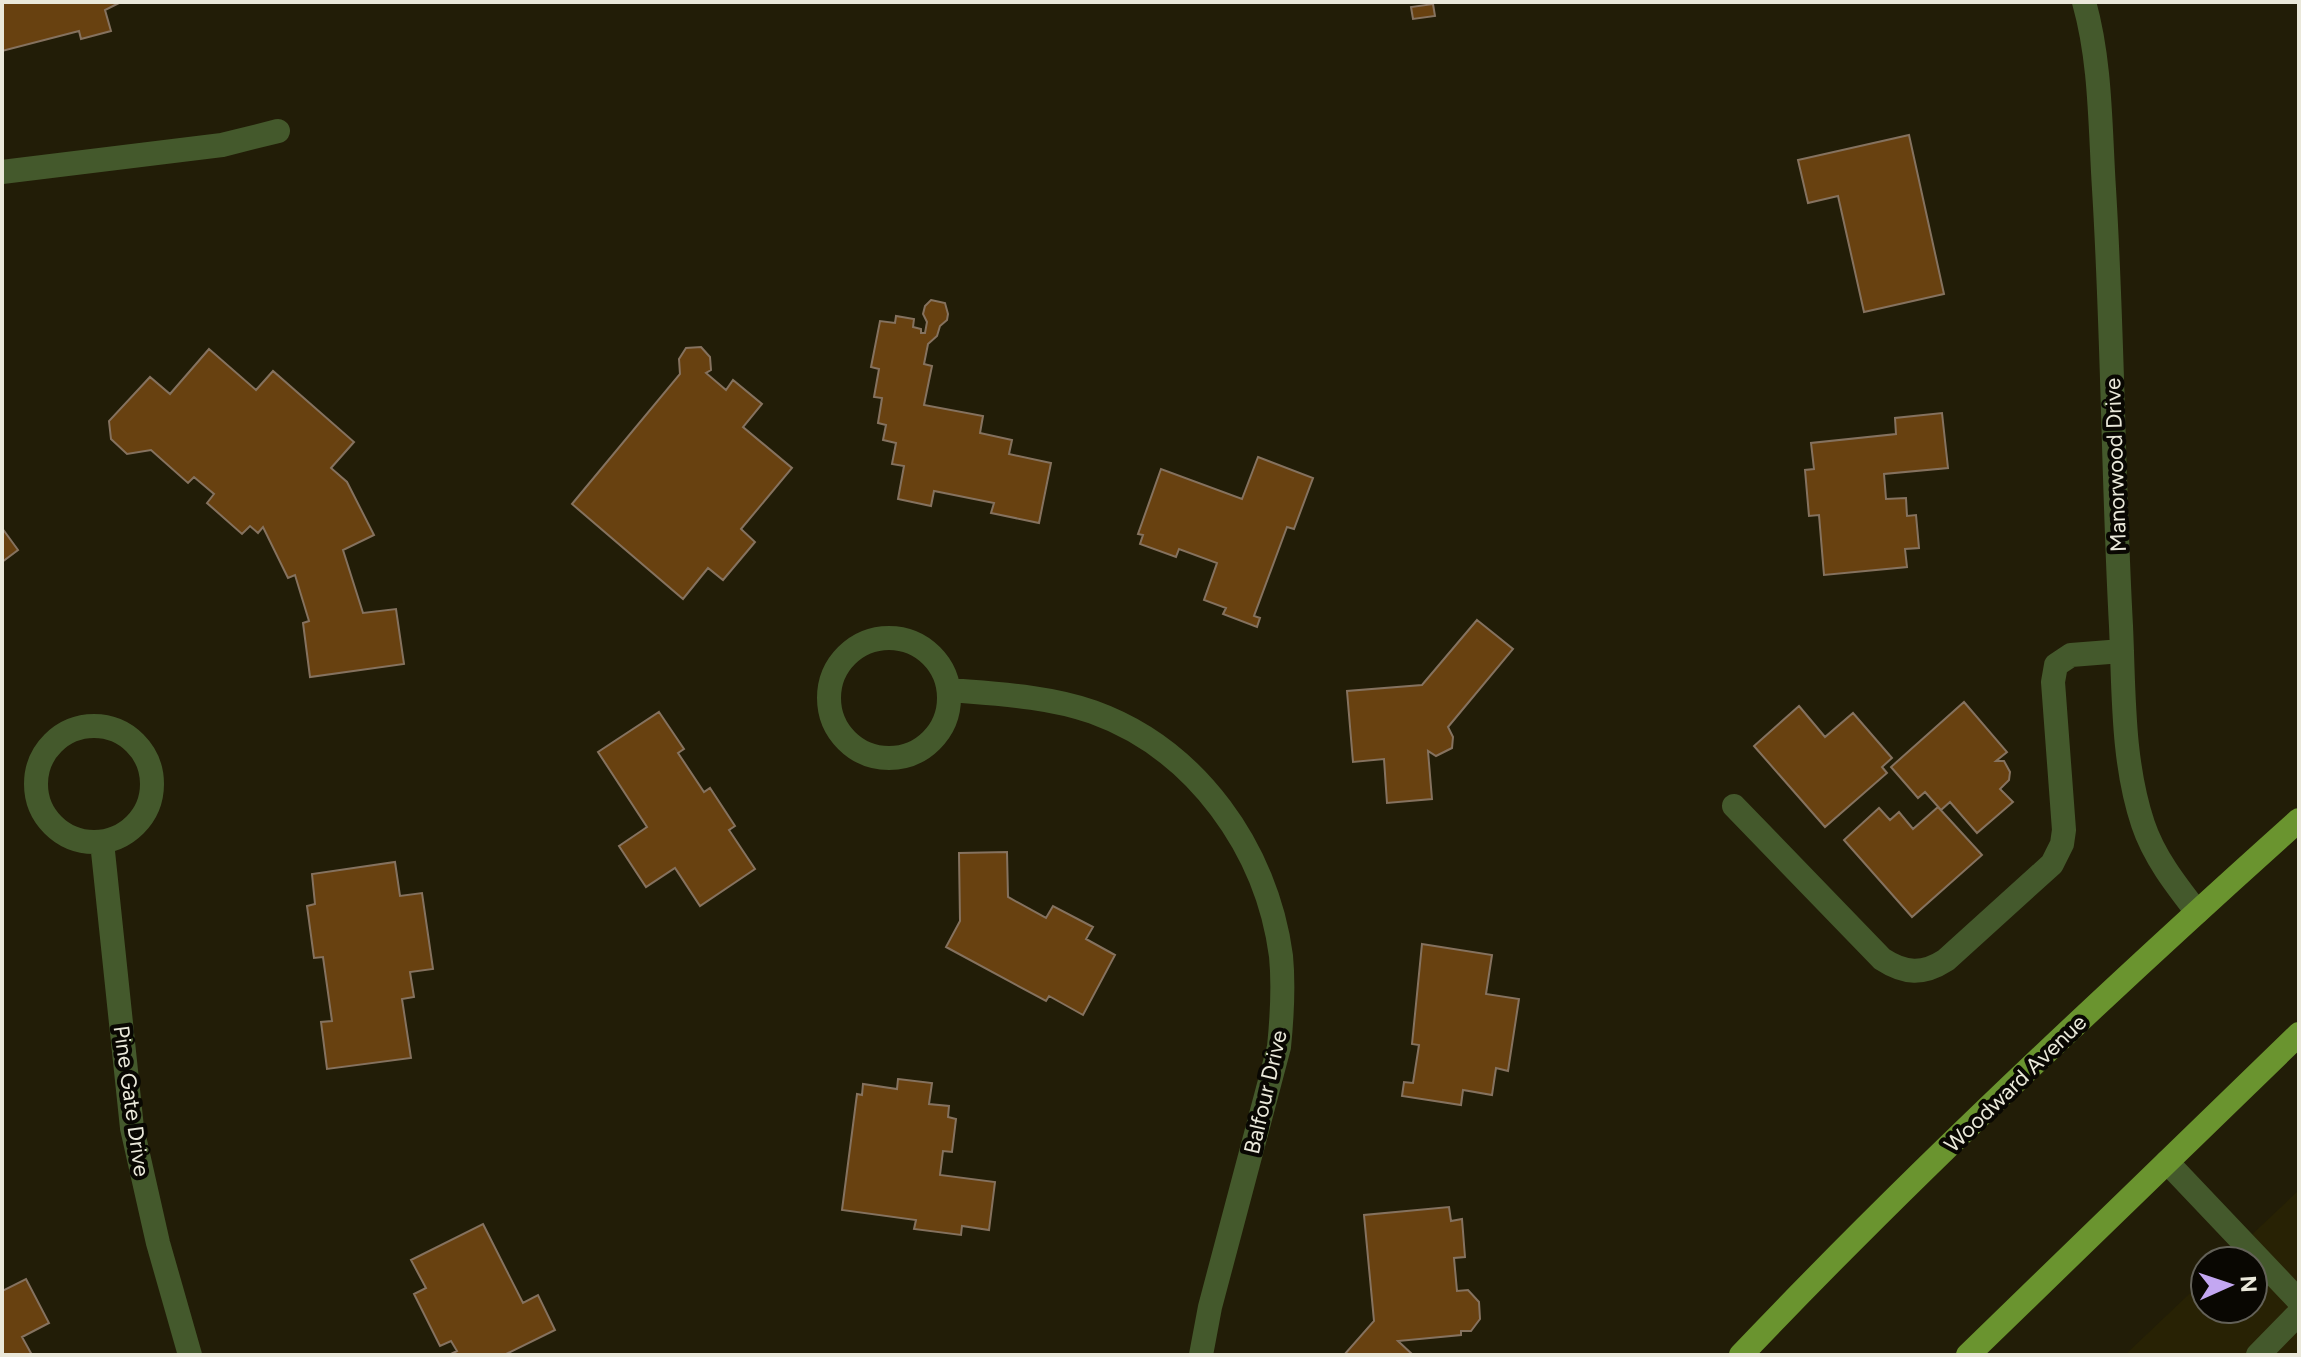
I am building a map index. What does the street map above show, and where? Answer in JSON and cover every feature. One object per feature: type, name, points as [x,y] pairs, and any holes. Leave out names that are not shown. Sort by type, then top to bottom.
[{"type":"main road","name":"Woodward Avenue","points":[[1741,1355],[1900,1194],[2197,912],[2299,820]]},
{"type":"main road","points":[[1968,1355],[2299,1034]]},
{"type":"street","name":"Manorwood Drive","points":[[2084,2],[2095,60],[2104,197],[2128,761],[2144,826],[2170,878],[2197,912]]},
{"type":"street","points":[[2,172],[222,145],[278,131]]},
{"type":"street","points":[[886,637],[904,639],[921,646],[935,658],[949,690],[949,708],[943,726],[918,751],[900,758],[874,756],[850,744],[830,714],[828,696],[840,662],[861,645],[886,637]]},
{"type":"street","points":[[1734,806],[1882,959],[1897,969],[1908,971],[1934,968],[2040,875],[2059,854],[2064,830],[2053,682],[2056,665],[2071,655],[2122,651]]},
{"type":"street","name":"Balfour Drive","points":[[949,690],[1045,700],[1071,706],[1123,725],[1152,741],[1200,784],[1224,812],[1259,876],[1281,956],[1279,1047],[1210,1307],[1201,1355]]},
{"type":"street","points":[[87,725],[122,732],[137,743],[147,758],[152,776],[149,803],[135,826],[120,837],[102,842],[83,842],[57,829],[40,807],[35,789],[36,771],[43,754],[54,740],[69,730],[87,725]]},
{"type":"street","name":"Pine Gate Drive","points":[[102,842],[132,1128],[147,1200],[190,1355]]},
{"type":"street","points":[[2167,1162],[2299,1301]]},
{"type":"street","points":[[2258,1355],[2299,1313]]},
{"type":"shaded area","points":[[2299,1190],[2299,1355],[2125,1355],[2189,1294],[2189,1325],[2269,1325],[2269,1245],[2241,1245]]},
{"type":"building","points":[[2,2],[121,2],[105,10],[111,31],[81,39],[79,31],[2,51]]},
{"type":"building","points":[[1433,4],[1435,16],[1413,19],[1411,7]]},
{"type":"building","points":[[1909,135],[1944,294],[1864,312],[1838,196],[1808,203],[1798,160]]},
{"type":"building","points":[[931,300],[945,303],[948,314],[937,336],[928,344],[924,364],[932,366],[924,405],[983,416],[980,433],[1012,440],[1009,454],[1051,463],[1039,523],[991,513],[994,503],[934,491],[931,506],[898,499],[904,466],[892,464],[896,443],[883,440],[886,425],[878,423],[882,398],[874,397],[879,369],[871,367],[880,321],[895,323],[896,316],[914,319],[913,327],[925,333],[927,322],[923,314]]},
{"type":"building","points":[[701,347],[710,357],[711,370],[706,373],[726,390],[733,380],[762,404],[743,427],[792,468],[741,529],[755,542],[723,580],[708,568],[683,599],[572,504],[680,374],[679,359],[686,348]]},
{"type":"building","points":[[209,349],[256,390],[273,371],[354,442],[331,468],[347,482],[374,535],[343,550],[363,613],[396,609],[404,664],[310,677],[303,623],[309,621],[295,575],[288,578],[263,527],[258,533],[250,526],[242,534],[207,503],[214,494],[194,477],[188,483],[151,450],[127,454],[111,439],[109,421],[150,377],[170,394]]},
{"type":"building","points":[[1942,413],[1948,468],[1884,474],[1886,499],[1906,498],[1907,516],[1916,515],[1919,548],[1905,549],[1907,567],[1824,575],[1819,515],[1809,516],[1805,470],[1814,469],[1811,443],[1896,434],[1895,418]]},
{"type":"building","points":[[1258,457],[1313,478],[1294,529],[1287,527],[1254,616],[1260,618],[1257,627],[1223,614],[1226,608],[1204,600],[1217,563],[1179,549],[1176,557],[1140,544],[1143,535],[1138,534],[1161,469],[1242,499]]},
{"type":"building","points":[[2,528],[18,550],[2,562]]},
{"type":"building","points":[[1477,620],[1513,649],[1448,727],[1453,737],[1452,748],[1436,756],[1428,751],[1432,799],[1387,803],[1384,759],[1353,762],[1347,691],[1422,685]]},
{"type":"building","points":[[1964,702],[2007,752],[1996,761],[2004,761],[2010,772],[2009,780],[2000,789],[2013,802],[1977,833],[1950,802],[1941,810],[1925,792],[1918,798],[1891,767]]},
{"type":"building","points":[[1799,706],[1825,737],[1853,713],[1892,758],[1882,767],[1887,773],[1825,827],[1754,746]]},
{"type":"building","points":[[659,712],[684,749],[678,753],[704,792],[710,788],[735,826],[729,830],[755,869],[700,906],[675,868],[646,887],[619,846],[647,827],[598,752]]},
{"type":"building","points":[[1938,807],[1982,855],[1912,917],[1844,840],[1879,808],[1890,820],[1899,812],[1913,829]]},
{"type":"building","points":[[1007,852],[1008,897],[1046,918],[1053,906],[1093,927],[1086,939],[1115,955],[1083,1015],[1049,996],[1046,1001],[946,947],[960,921],[959,853]]},
{"type":"building","points":[[395,862],[400,896],[422,893],[433,969],[410,972],[414,997],[402,999],[411,1058],[327,1069],[321,1022],[332,1021],[323,957],[314,958],[307,906],[315,904],[312,874]]},
{"type":"building","points":[[1422,944],[1492,955],[1486,994],[1519,999],[1508,1071],[1496,1068],[1492,1095],[1463,1090],[1461,1105],[1402,1096],[1404,1082],[1413,1083],[1419,1045],[1412,1044]]},
{"type":"building","points":[[898,1079],[932,1083],[929,1104],[949,1106],[948,1117],[956,1119],[952,1152],[943,1151],[940,1175],[995,1182],[989,1230],[962,1226],[961,1235],[914,1229],[916,1220],[842,1210],[857,1094],[862,1095],[863,1084],[897,1089]]},
{"type":"building","points":[[1449,1207],[1451,1221],[1462,1219],[1465,1257],[1454,1258],[1457,1291],[1468,1290],[1479,1302],[1480,1319],[1471,1331],[1461,1331],[1461,1335],[1398,1341],[1413,1355],[1344,1355],[1374,1321],[1364,1215]]},
{"type":"building","points":[[483,1224],[523,1303],[538,1295],[555,1330],[504,1355],[449,1355],[457,1351],[451,1341],[440,1346],[414,1294],[426,1288],[411,1260]]},
{"type":"building","points":[[26,1279],[49,1323],[22,1337],[32,1355],[2,1355],[2,1291]]}]
